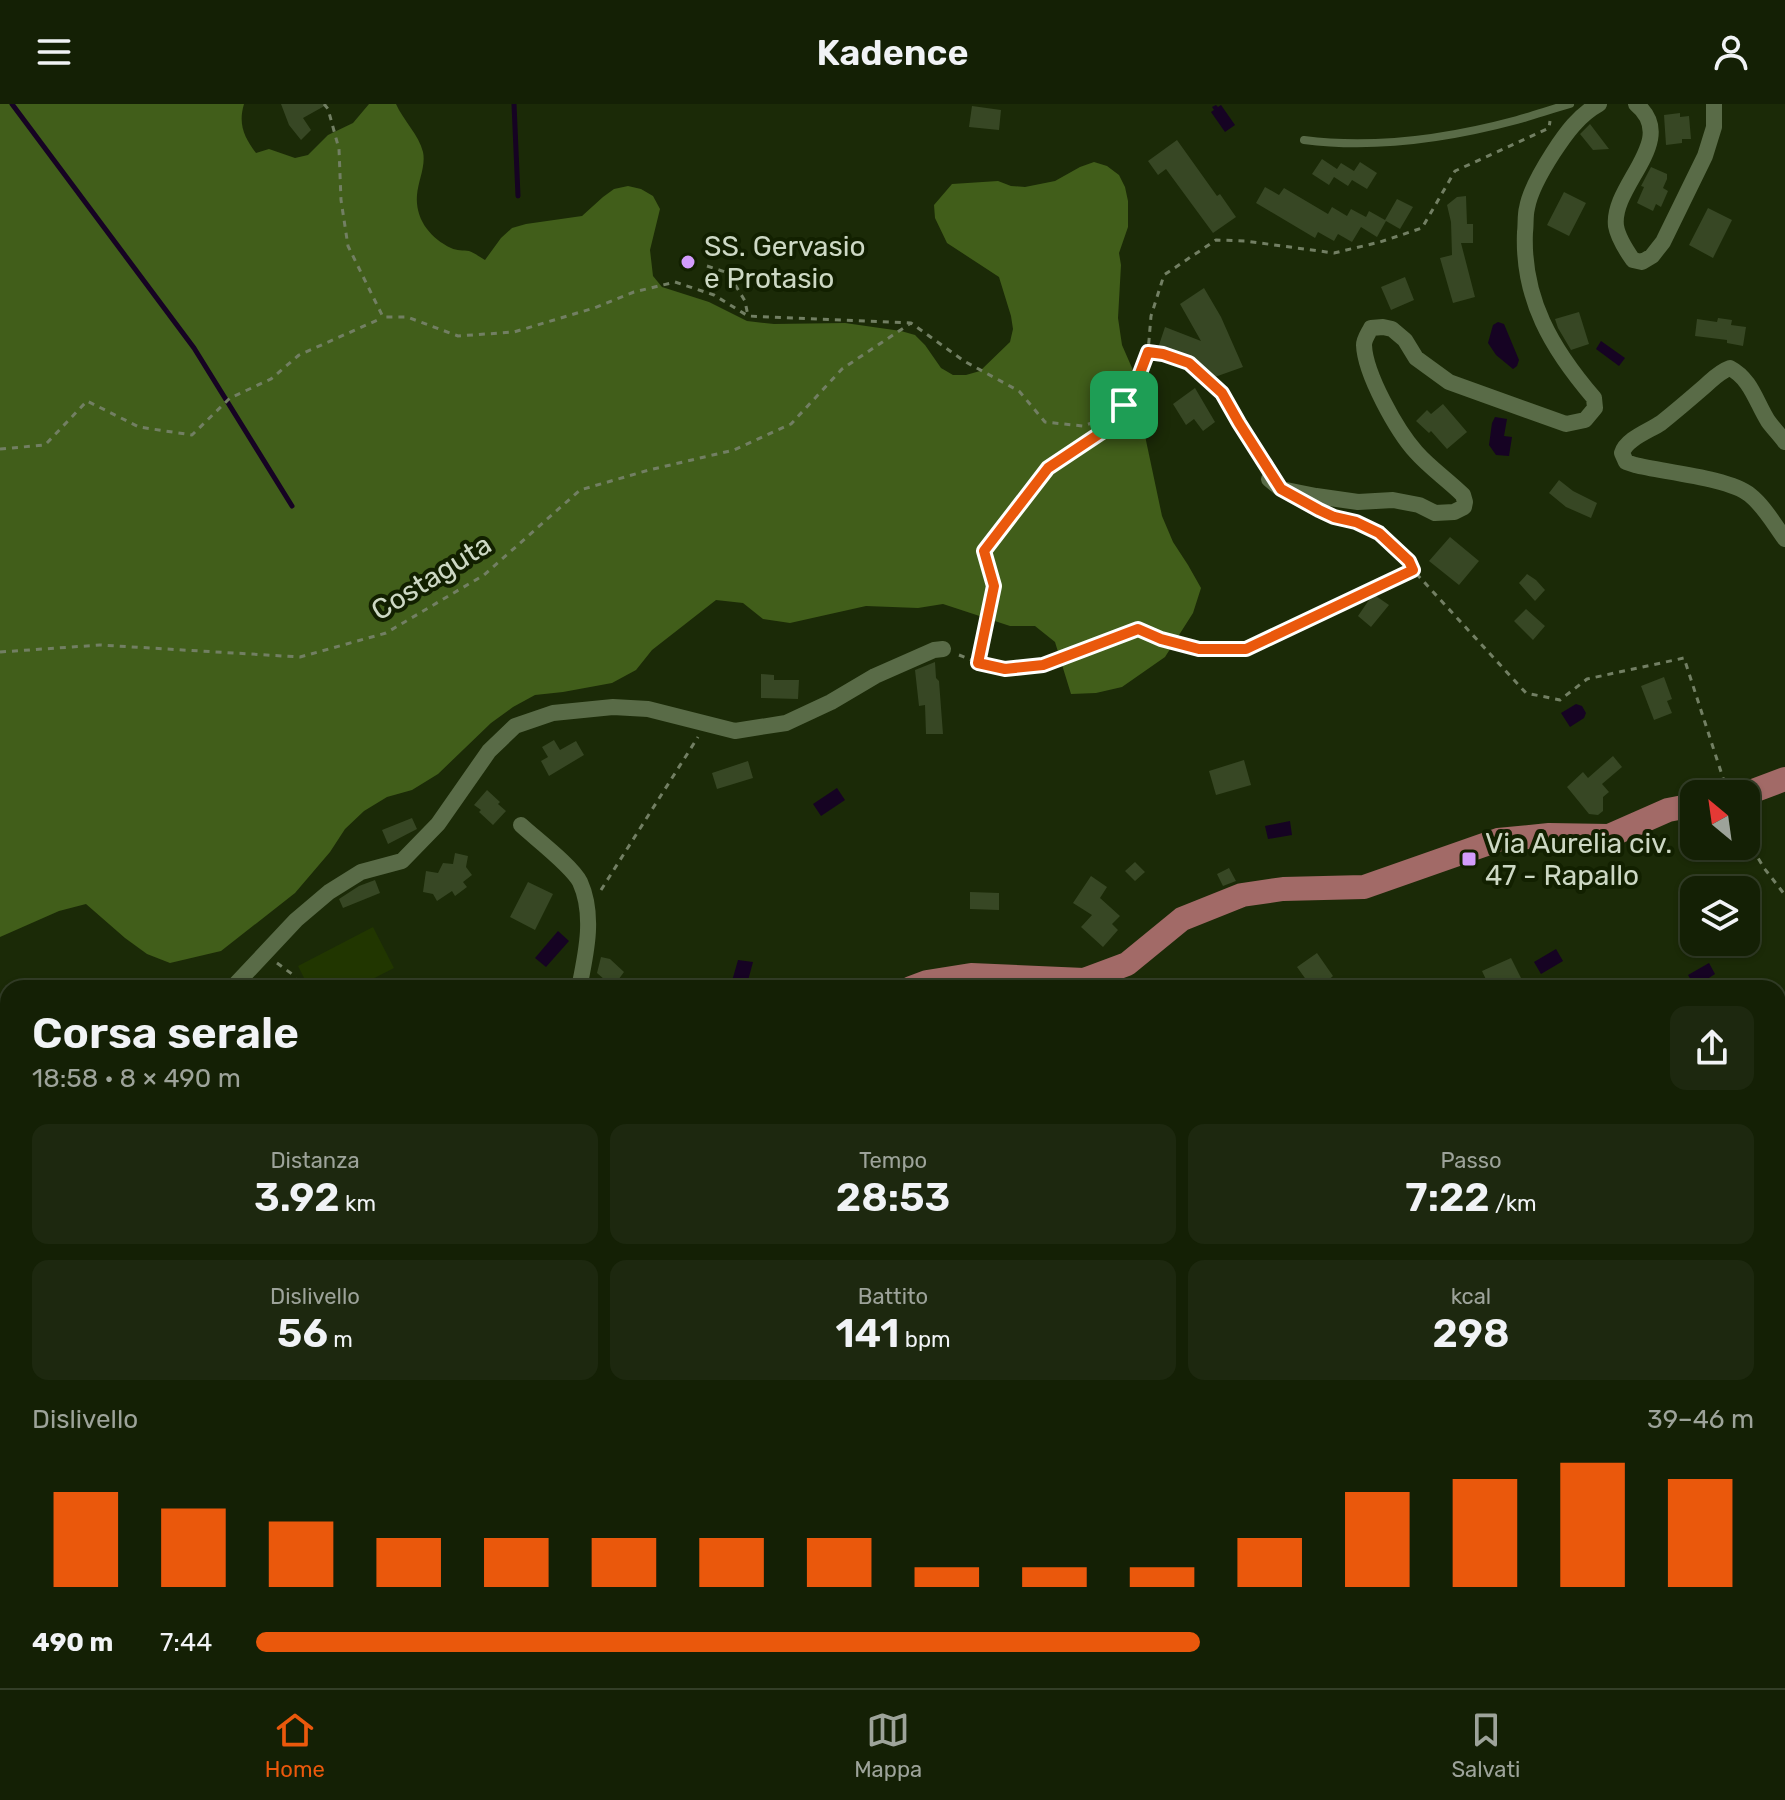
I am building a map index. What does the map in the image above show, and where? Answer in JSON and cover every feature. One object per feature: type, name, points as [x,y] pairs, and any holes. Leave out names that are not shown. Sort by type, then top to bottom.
[{"type":"main road","points":[[1760,788],[1785,779]]},
{"type":"main road","points":[[940,980],[971,975],[1084,980],[1127,964],[1182,919],[1242,895],[1283,889],[1364,887],[1498,840],[1549,835],[1609,836],[1680,808]]},
{"type":"street","points":[[1275,484],[1316,496],[1358,502],[1393,500],[1419,505],[1435,513],[1454,512],[1464,507],[1463,495],[1416,452],[1395,424],[1366,357],[1364,341],[1371,328],[1392,329],[1405,340],[1416,358],[1449,382],[1566,424],[1585,420],[1595,408],[1594,398],[1550,338],[1531,290],[1524,255],[1527,207],[1544,167],[1565,135],[1586,111],[1597,104]]},
{"type":"street","points":[[1636,104],[1643,110],[1650,125],[1650,147],[1617,208],[1616,228],[1633,260],[1642,262],[1652,256],[1663,242],[1705,156],[1714,127],[1714,104]]},
{"type":"street","points":[[1785,442],[1768,421],[1752,389],[1730,368],[1718,374],[1650,431],[1629,442],[1622,453],[1626,462],[1635,465],[1730,484],[1748,493],[1785,539]]},
{"type":"street","points":[[240,980],[296,920],[329,892],[361,872],[402,861],[438,824],[489,751],[515,726],[553,713],[613,707],[648,709],[735,731],[786,723],[831,702],[875,676],[943,649]]},
{"type":"street","points":[[521,825],[551,850],[579,880],[589,910],[580,980]]},
{"type":"lane","points":[[1304,140],[1336,144],[1426,139],[1516,120],[1570,104]]},
{"type":"path","points":[[324,104],[339,149],[341,200],[348,246],[383,317]]},
{"type":"path","points":[[978,663],[994,586],[984,551],[1048,468],[1102,432],[1124,405],[1134,389],[1148,352],[1151,316],[1164,275],[1216,240],[1334,253],[1422,228],[1455,171],[1549,128],[1550,109]]},
{"type":"path","points":[[707,266],[728,273],[745,301],[748,316]]},
{"type":"path","points":[[0,449],[45,445],[87,401],[139,427],[192,435],[230,398],[271,379],[299,355],[383,317],[407,317],[458,336],[514,332],[594,308],[634,292],[675,282],[714,295],[748,316],[911,323],[964,361],[1019,391],[1045,422],[1083,426],[1106,418],[1124,405]]},
{"type":"path","name":"Costaguta","points":[[0,652],[100,645],[300,657],[386,633],[484,575],[580,490],[734,450],[791,424],[842,369],[911,323]]},
{"type":"path","points":[[1148,352],[1189,363],[1222,393],[1275,484]]},
{"type":"path","points":[[1326,514],[1356,522],[1379,533],[1409,561],[1413,570],[1526,693],[1560,700],[1587,679],[1684,658],[1724,780]]},
{"type":"path","points":[[943,649],[978,663],[1005,669],[1043,665],[1138,629],[1199,649],[1246,649],[1413,570]]},
{"type":"path","points":[[589,910],[706,724]]},
{"type":"path","points":[[1759,860],[1785,895]]},
{"type":"path","points":[[265,953],[296,980]]},
{"type":"green space","points":[[0,104],[244,104],[243,130],[256,153],[269,149],[295,158],[308,155],[328,135],[353,123],[369,104],[396,104],[423,152],[417,195],[421,220],[430,233],[451,248],[469,251],[485,260],[512,228],[582,216],[614,189],[628,186],[641,189],[653,196],[660,209],[650,250],[653,276],[662,287],[709,302],[747,321],[774,324],[845,323],[915,335],[941,368],[953,375],[980,371],[1010,342],[1013,329],[999,277],[947,243],[935,218],[934,205],[952,184],[998,181],[1025,187],[1055,181],[1094,162],[1107,166],[1119,175],[1128,201],[1128,227],[1119,253],[1118,318],[1122,345],[1139,384],[1137,398],[1162,516],[1173,542],[1201,588],[1193,613],[1165,657],[1122,687],[1096,693],[1071,694],[1055,642],[1035,626],[1010,626],[943,604],[918,608],[866,606],[790,623],[763,619],[743,603],[716,600],[652,650],[636,670],[612,683],[535,695],[491,723],[438,774],[412,790],[387,797],[364,811],[345,829],[295,893],[221,951],[170,963],[147,954],[86,904],[59,911],[0,937]]},
{"type":"green space","points":[[373,927],[394,968],[371,980],[305,980],[298,966]]},
{"type":"shaded area","points":[[1216,105],[1221,105],[1235,125],[1225,132],[1211,112]]},
{"type":"shaded area","points":[[1498,322],[1504,324],[1519,360],[1513,369],[1496,355],[1488,343],[1493,325]]},
{"type":"shaded area","points":[[1601,341],[1625,358],[1619,366],[1596,349]]},
{"type":"shaded area","points":[[1495,417],[1507,419],[1504,436],[1512,437],[1509,456],[1496,455],[1489,445]]},
{"type":"shaded area","points":[[1576,704],[1582,706],[1586,713],[1584,718],[1570,727],[1561,713]]},
{"type":"shaded area","points":[[837,788],[845,800],[821,816],[813,804]]},
{"type":"shaded area","points":[[1290,821],[1292,835],[1268,839],[1265,826]]},
{"type":"shaded area","points":[[558,931],[569,941],[546,967],[535,958]]},
{"type":"shaded area","points":[[1556,949],[1563,961],[1541,974],[1534,962]]},
{"type":"shaded area","points":[[738,960],[753,962],[748,980],[732,980]]},
{"type":"shaded area","points":[[1709,963],[1715,974],[1706,980],[1691,980],[1688,975]]},
{"type":"building","points":[[281,104],[328,104],[303,118],[311,130],[301,140],[289,125]]},
{"type":"building","points":[[972,106],[1001,110],[999,130],[969,127]]},
{"type":"building","points":[[1680,113],[1680,117],[1689,116],[1691,139],[1666,145],[1664,115]]},
{"type":"building","points":[[1590,124],[1609,149],[1593,150],[1580,134]]},
{"type":"building","points":[[1177,140],[1236,217],[1213,233],[1166,169],[1158,175],[1148,161]]},
{"type":"building","points":[[1322,159],[1337,169],[1341,163],[1354,171],[1360,162],[1377,173],[1367,189],[1352,180],[1348,186],[1334,177],[1329,185],[1312,174]]},
{"type":"building","points":[[1651,167],[1667,174],[1663,188],[1668,191],[1661,207],[1656,204],[1653,211],[1637,203],[1644,187],[1641,186]]},
{"type":"building","points":[[1265,187],[1279,195],[1284,188],[1328,214],[1332,207],[1347,216],[1351,209],[1366,217],[1369,211],[1385,220],[1397,199],[1413,207],[1400,229],[1386,221],[1377,237],[1361,227],[1352,242],[1338,234],[1334,241],[1318,232],[1315,238],[1256,203]]},
{"type":"building","points":[[1564,192],[1586,203],[1569,236],[1547,225]]},
{"type":"building","points":[[1466,196],[1467,224],[1473,224],[1473,243],[1461,243],[1475,297],[1453,303],[1440,258],[1452,255],[1447,205],[1457,197]]},
{"type":"building","points":[[1708,208],[1732,220],[1713,258],[1689,245]]},
{"type":"building","points":[[1405,277],[1414,300],[1391,310],[1381,287]]},
{"type":"building","points":[[1204,288],[1221,317],[1243,367],[1212,378],[1189,359],[1158,348],[1165,327],[1201,341],[1180,304]]},
{"type":"building","points":[[1579,312],[1589,344],[1571,350],[1555,319]]},
{"type":"building","points":[[1718,318],[1732,320],[1731,325],[1746,327],[1743,346],[1727,343],[1727,340],[1695,336],[1697,319],[1717,322]]},
{"type":"building","points":[[1195,388],[1215,422],[1203,431],[1194,419],[1186,425],[1173,404]]},
{"type":"building","points":[[1443,404],[1467,432],[1447,449],[1431,431],[1429,433],[1416,421],[1427,410],[1431,414]]},
{"type":"building","points":[[1559,480],[1597,503],[1591,518],[1566,507],[1549,493]]},
{"type":"building","points":[[1450,537],[1479,561],[1459,585],[1429,561]]},
{"type":"building","points":[[1527,574],[1545,590],[1535,601],[1519,583]]},
{"type":"building","points":[[1373,594],[1389,605],[1371,627],[1358,616]]},
{"type":"building","points":[[1526,609],[1545,626],[1533,640],[1514,621]]},
{"type":"building","points":[[935,662],[943,734],[926,734],[925,705],[919,706],[915,670]]},
{"type":"building","points":[[761,674],[774,675],[774,680],[799,680],[798,699],[761,698]]},
{"type":"building","points":[[1664,677],[1672,699],[1667,701],[1672,713],[1654,720],[1641,686]]},
{"type":"building","points":[[554,740],[560,750],[576,741],[584,755],[549,776],[541,761],[548,757],[542,747]]},
{"type":"building","points":[[1613,756],[1622,767],[1602,784],[1609,792],[1603,797],[1603,811],[1598,815],[1589,814],[1567,787],[1583,772],[1588,778]]},
{"type":"building","points":[[1244,760],[1251,785],[1216,795],[1209,771]]},
{"type":"building","points":[[748,761],[753,778],[717,789],[712,773]]},
{"type":"building","points":[[487,790],[506,811],[493,825],[474,805]]},
{"type":"building","points":[[412,818],[417,829],[388,844],[382,830]]},
{"type":"building","points":[[455,853],[468,856],[466,867],[472,875],[463,882],[467,887],[455,896],[452,891],[437,901],[433,894],[423,892],[426,871],[438,873],[443,863],[453,864]]},
{"type":"building","points":[[1135,862],[1145,872],[1135,881],[1125,871]]},
{"type":"building","points":[[1229,868],[1236,881],[1223,886],[1217,874]]},
{"type":"building","points":[[1091,876],[1107,887],[1100,898],[1120,916],[1112,924],[1118,930],[1103,947],[1081,927],[1092,915],[1073,903]]},
{"type":"building","points":[[375,880],[380,893],[343,908],[339,899]]},
{"type":"building","points":[[528,882],[553,894],[535,930],[510,917]]},
{"type":"building","points":[[970,892],[999,893],[999,910],[970,909]]},
{"type":"building","points":[[1317,953],[1333,976],[1329,980],[1306,980],[1297,967]]},
{"type":"building","points":[[601,957],[610,959],[624,972],[618,980],[605,980],[597,973]]},
{"type":"building","points":[[1511,958],[1521,978],[1486,980],[1482,971]]},
{"type":"waterway","points":[[12,104],[194,348],[292,506]]},
{"type":"waterway","points":[[514,104],[518,196]]},
{"type":"place","name":"SS. Gervasio e Protasio","points":[[688,262]]},
{"type":"place","name":"Via Aurelia civ. 47 - Rapallo","points":[[1469,859]]},
{"type":"route","points":[[1148,352],[1189,363],[1222,393],[1281,489],[1334,517],[1356,522],[1379,533],[1409,561],[1413,570],[1246,649],[1199,649],[1138,629],[1043,665],[1005,669],[978,663],[994,586],[984,551],[1048,468],[1102,432],[1124,405],[1134,389],[1148,352]]}]
